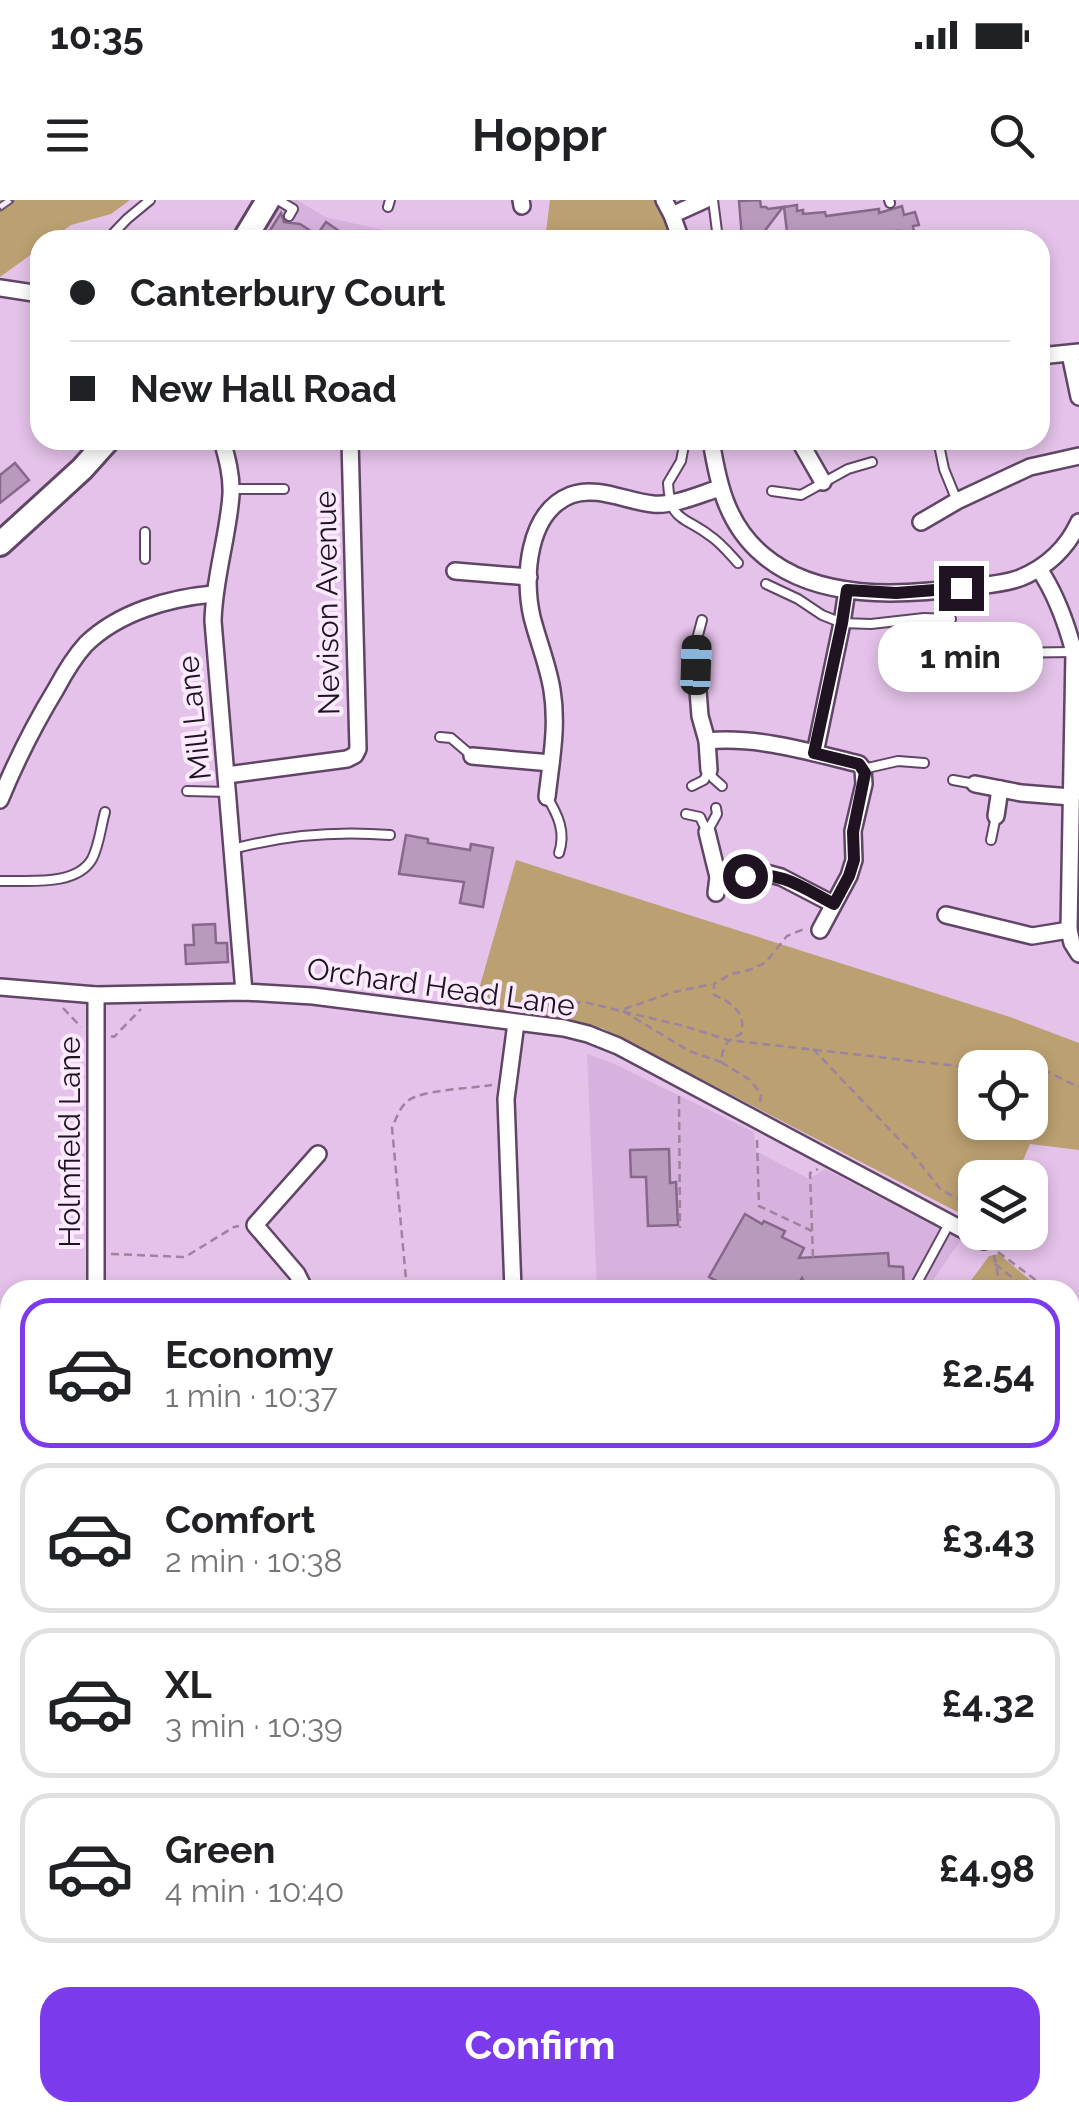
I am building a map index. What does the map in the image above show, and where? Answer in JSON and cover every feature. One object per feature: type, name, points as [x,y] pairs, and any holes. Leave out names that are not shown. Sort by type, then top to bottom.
[{"type":"street","points":[[250,230],[268,200]]},
{"type":"street","points":[[664,200],[677,230]]},
{"type":"street","points":[[672,215],[705,200]]},
{"type":"street","points":[[0,288],[30,292]]},
{"type":"street","points":[[1050,355],[1075,353],[1079,397]]},
{"type":"street","points":[[0,544],[99,450]]},
{"type":"street","name":"Mill Lane","points":[[224,450],[231,488],[214,594],[214,652],[228,774],[244,992]]},
{"type":"street","name":"Nevison Avenue","points":[[228,774],[347,759],[358,749],[350,450]]},
{"type":"street","points":[[713,450],[728,513],[754,547],[780,568],[799,577],[847,590],[896,593],[1018,579],[1056,556],[1079,522]]},
{"type":"street","points":[[805,450],[823,482]]},
{"type":"street","points":[[921,522],[1030,467],[1079,456]]},
{"type":"street","points":[[547,797],[556,724],[552,688],[528,592],[538,525],[545,514],[573,494],[606,494],[655,505],[720,488]]},
{"type":"street","points":[[1039,569],[1056,598],[1077,652],[1071,797],[1075,828],[1069,930],[1079,954]]},
{"type":"street","points":[[455,571],[529,577]]},
{"type":"street","points":[[814,753],[847,590]]},
{"type":"street","points":[[0,800],[40,716],[85,646],[108,627],[142,610],[170,600],[214,594]]},
{"type":"street","points":[[696,665],[709,770]]},
{"type":"street","points":[[707,741],[740,739],[814,753],[863,768],[864,784],[853,832],[854,860],[820,930]]},
{"type":"street","points":[[472,756],[551,763]]},
{"type":"street","points":[[976,784],[1071,797]]},
{"type":"street","points":[[996,816],[1000,790]]},
{"type":"street","points":[[708,832],[717,885],[766,873],[834,904]]},
{"type":"street","points":[[946,915],[1032,936],[1069,930]]},
{"type":"street","points":[[972,942],[977,923]]},
{"type":"street","name":"Orchard Head Lane","points":[[0,987],[96,994],[244,992],[312,996],[588,1034],[618,1046],[958,1227]]},
{"type":"street","name":"Holmfield Lane","points":[[96,994],[96,1280]]},
{"type":"street","points":[[512,1280],[506,1099],[522,1024]]},
{"type":"street","points":[[300,1280],[255,1225],[318,1154]]},
{"type":"lane","points":[[116,230],[150,200]]},
{"type":"lane","points":[[278,200],[293,209],[288,216]]},
{"type":"lane","points":[[713,200],[717,230]]},
{"type":"lane","points":[[683,450],[681,461],[668,483],[675,513],[709,534],[738,563]]},
{"type":"lane","points":[[940,450],[957,501]]},
{"type":"lane","points":[[772,491],[800,495],[848,469],[872,462]]},
{"type":"lane","points":[[231,488],[284,489]]},
{"type":"lane","points":[[145,532],[145,559]]},
{"type":"lane","points":[[766,584],[842,623],[951,619]]},
{"type":"lane","points":[[696,665],[702,620]]},
{"type":"lane","points":[[1006,654],[1077,652]]},
{"type":"lane","points":[[440,737],[451,738],[472,756]]},
{"type":"lane","points":[[863,768],[898,761],[924,763]]},
{"type":"lane","points":[[692,786],[704,780],[709,770]]},
{"type":"lane","points":[[709,770],[722,786]]},
{"type":"lane","points":[[953,780],[976,784]]},
{"type":"lane","points":[[187,791],[229,792]]},
{"type":"lane","points":[[547,797],[558,815],[562,843],[559,853]]},
{"type":"lane","points":[[708,832],[716,808]]},
{"type":"lane","points":[[0,881],[67,878],[77,872],[94,856],[105,812]]},
{"type":"lane","points":[[686,814],[700,817],[708,832]]},
{"type":"lane","points":[[991,840],[996,816]]},
{"type":"lane","points":[[233,849],[258,842],[349,832],[390,835]]},
{"type":"lane","points":[[918,1280],[950,1222]]},
{"type":"path","points":[[622,1010],[750,970],[764,962],[787,936],[805,929],[820,930]]},
{"type":"path","points":[[714,984],[714,995],[730,1001],[743,1026],[740,1034],[728,1040],[722,1049],[721,1062]]},
{"type":"path","points":[[522,1024],[537,1008],[584,1002],[728,1040],[958,1066]]},
{"type":"path","points":[[622,1010],[689,1051],[721,1062],[750,1080],[761,1094],[756,1120],[759,1206],[812,1232]]},
{"type":"path","points":[[812,1048],[912,1153],[941,1190],[958,1198]]},
{"type":"path","points":[[1048,1074],[1079,1088]]},
{"type":"path","points":[[678,1079],[680,1228]]},
{"type":"path","points":[[406,1280],[392,1128],[398,1114],[408,1100],[423,1094],[508,1083]]},
{"type":"path","points":[[813,1257],[810,1173],[832,1160]]},
{"type":"path","points":[[96,1253],[185,1257],[234,1227],[255,1225]]},
{"type":"path","points":[[990,1250],[1000,1280]]},
{"type":"path","points":[[996,1250],[1036,1280]]},
{"type":"path","points":[[994,1262],[1016,1280]]},
{"type":"shaded area","points":[[0,200],[130,200],[111,214],[64,230],[30,230],[30,255],[0,277]]},
{"type":"shaded area","points":[[282,200],[297,200],[325,217],[383,230],[263,230]]},
{"type":"shaded area","points":[[550,200],[656,200],[670,230],[546,230]]},
{"type":"shaded area","points":[[516,860],[1010,1017],[1079,1043],[1079,1150],[1030,1144],[1023,1160],[958,1160],[958,1212],[602,1028],[473,1010]]},
{"type":"shaded area","points":[[587,1054],[754,1132],[756,1151],[809,1179],[825,1169],[958,1238],[958,1244],[933,1280],[597,1280]]},
{"type":"shaded area","points":[[999,1254],[1030,1280],[971,1280],[989,1256]]},
{"type":"building","points":[[760,200],[761,207],[768,209],[783,207],[765,230],[741,230],[739,201]]},
{"type":"building","points":[[797,205],[797,211],[803,210],[803,214],[825,212],[826,216],[879,209],[879,213],[902,206],[904,215],[915,212],[919,225],[913,226],[914,230],[787,230],[784,207]]},
{"type":"building","points":[[281,213],[284,222],[309,230],[270,230]]},
{"type":"building","points":[[326,222],[338,230],[320,230]]},
{"type":"building","points":[[15,463],[29,480],[0,503],[0,475]]},
{"type":"building","points":[[406,835],[470,850],[471,844],[493,848],[483,907],[460,903],[464,882],[399,874]]},
{"type":"building","points":[[215,924],[216,943],[227,943],[228,962],[186,964],[185,945],[194,945],[193,925]]},
{"type":"building","points":[[669,1149],[670,1183],[676,1182],[678,1225],[648,1226],[646,1177],[631,1177],[630,1150]]},
{"type":"building","points":[[745,1214],[785,1231],[782,1237],[804,1248],[799,1258],[888,1253],[889,1266],[903,1267],[904,1280],[715,1280],[709,1277]]},
{"type":"railway","points":[[0,207],[10,200]]},
{"type":"route","points":[[745,876],[766,873],[781,877],[834,904],[849,876],[854,860],[855,816],[865,773],[859,764],[814,753],[847,590],[896,593],[961,588]]}]
